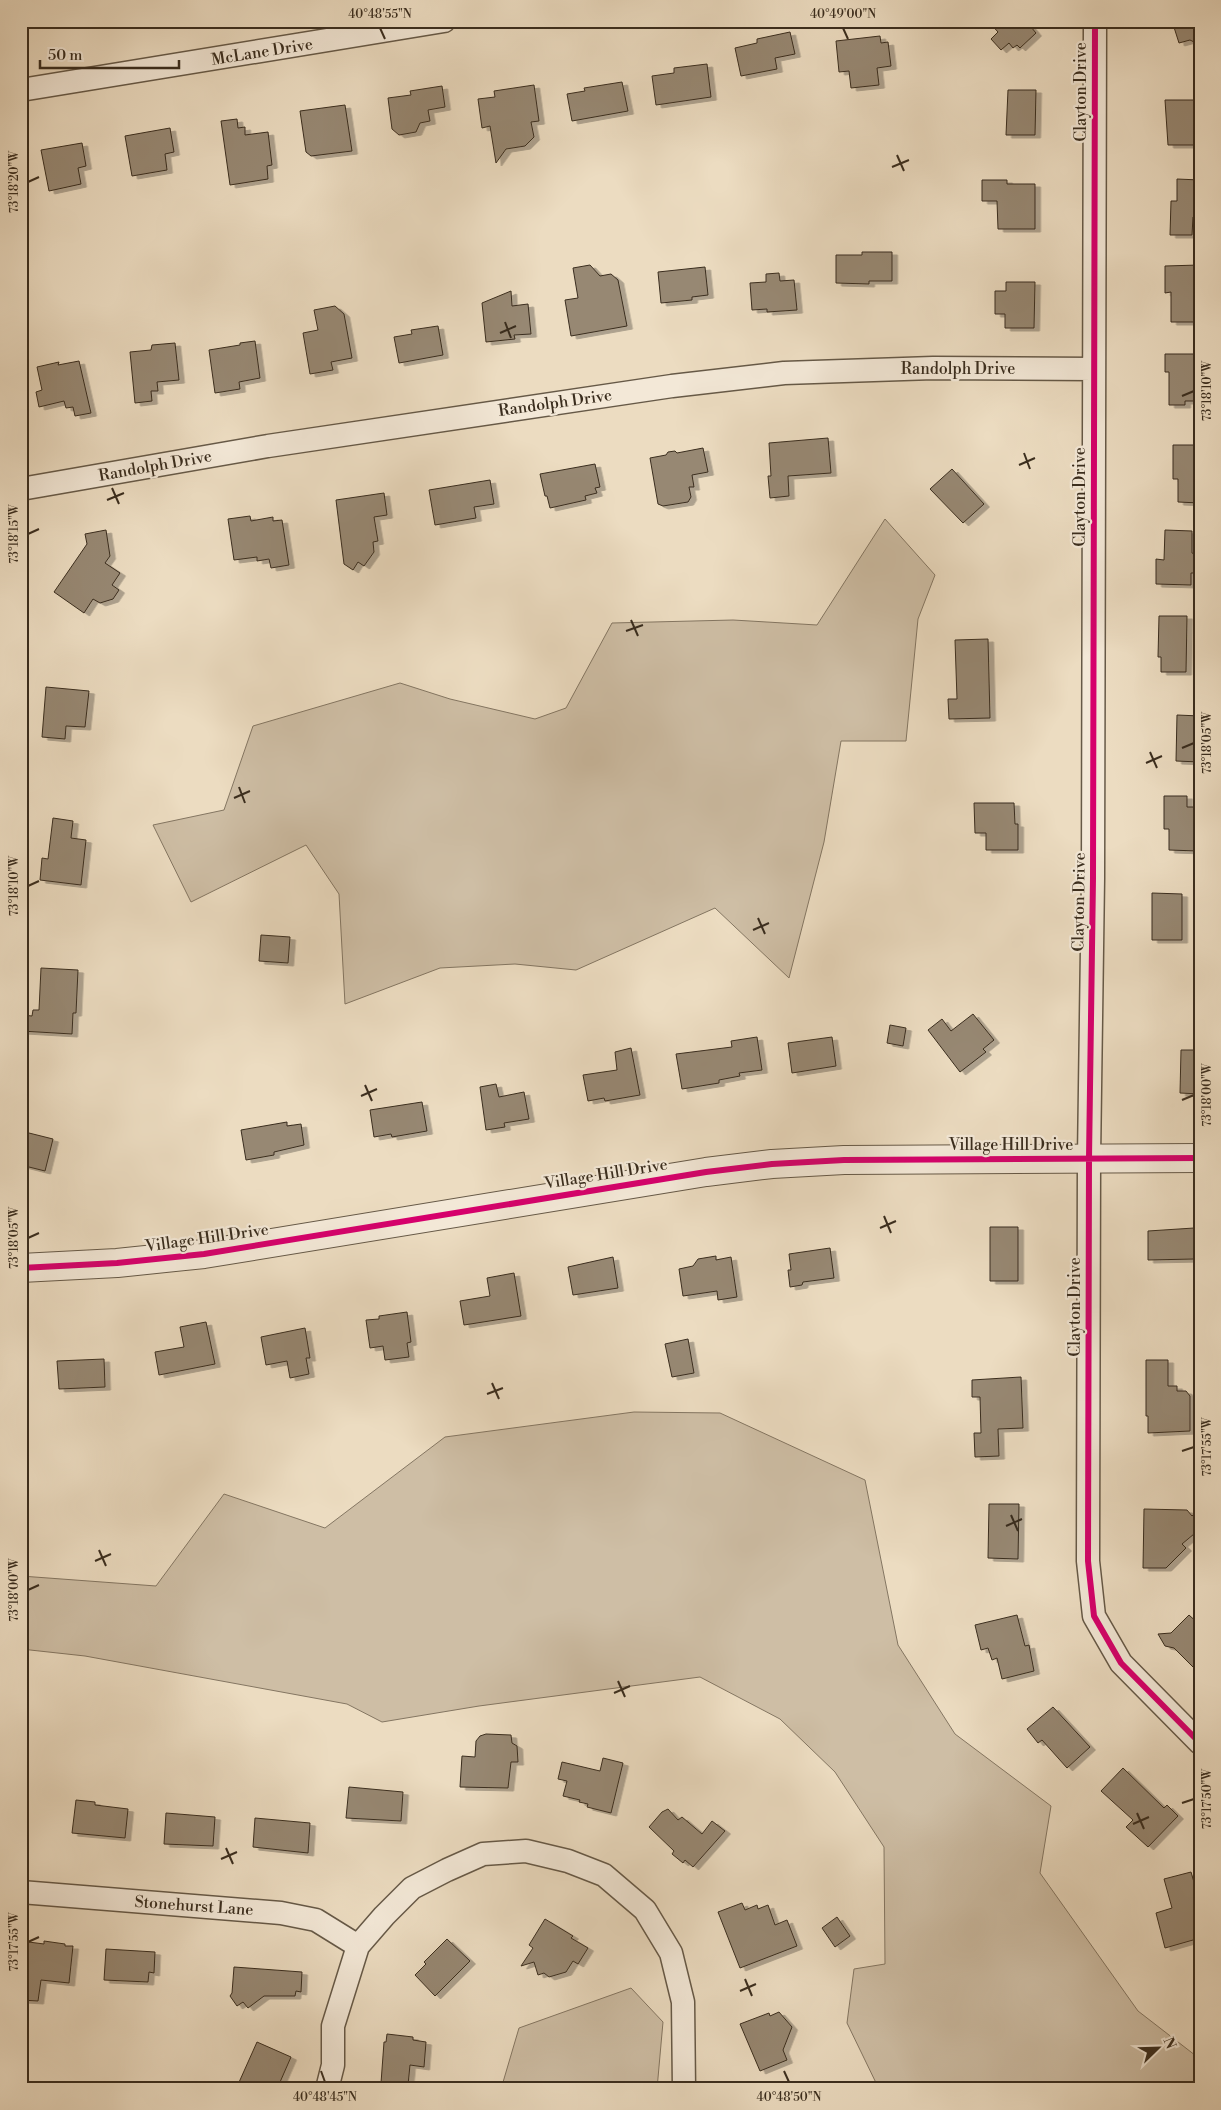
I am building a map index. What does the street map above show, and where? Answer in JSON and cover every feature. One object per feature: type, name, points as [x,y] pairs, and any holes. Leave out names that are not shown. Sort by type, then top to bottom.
[{"type":"street","name":"McLane Drive","points":[[21,90],[444,21]]},
{"type":"street","name":"Clayton Drive","points":[[1095,21],[1093,869],[1089,1158],[1088,1561],[1094,1616],[1121,1663],[1200,1743]]},
{"type":"street","name":"Randolph Drive","points":[[21,489],[268,446],[691,384],[784,373],[933,368],[1094,369]]},
{"type":"street","name":"Village Hill Drive","points":[[21,1268],[118,1263],[204,1254],[706,1172],[772,1164],[844,1160],[1200,1158]]},
{"type":"street","points":[[327,2089],[333,2065],[333,2026],[358,1946],[412,1888],[483,1854],[526,1852],[568,1861],[604,1874],[645,1910],[671,1953],[683,2002],[684,2089]]},
{"type":"street","name":"Stonehurst Lane","points":[[21,1892],[282,1913],[316,1920],[358,1946]]},
{"type":"shaded area","points":[[885,519],[935,575],[918,619],[906,741],[841,741],[824,842],[789,978],[715,908],[576,970],[515,964],[440,968],[345,1004],[339,894],[306,845],[191,902],[153,825],[224,810],[253,726],[400,683],[450,699],[535,719],[566,708],[612,623],[733,620],[817,625]]},
{"type":"shaded area","points":[[634,1412],[720,1413],[865,1480],[898,1645],[955,1734],[1051,1806],[1040,1873],[1138,2011],[1200,2059],[1200,2089],[879,2089],[847,2023],[854,1969],[885,1964],[884,1847],[835,1772],[780,1719],[700,1677],[479,1706],[382,1722],[347,1704],[85,1656],[21,1649],[21,1576],[156,1586],[224,1494],[325,1528],[445,1437]]},
{"type":"shaded area","points":[[631,1988],[663,2022],[657,2089],[501,2089],[519,2028]]},
{"type":"building","points":[[988,21],[1026,21],[1036,33],[1020,48],[1017,45],[1013,48],[1009,43],[1001,50],[991,39],[998,32]]},
{"type":"building","points":[[1172,21],[1200,21],[1200,45],[1190,40],[1179,43]]},
{"type":"building","points":[[790,32],[795,54],[775,58],[777,69],[741,76],[735,48],[757,43],[757,39]]},
{"type":"building","points":[[880,36],[881,43],[888,42],[891,66],[877,68],[879,85],[851,88],[849,71],[839,72],[836,41]]},
{"type":"building","points":[[707,64],[711,97],[656,105],[652,76],[674,73],[674,68]]},
{"type":"building","points":[[622,82],[628,111],[572,121],[567,94],[585,91],[584,88]]},
{"type":"building","points":[[534,85],[539,121],[531,122],[534,137],[525,146],[506,149],[496,163],[490,126],[482,128],[478,99],[495,97],[494,91]]},
{"type":"building","points":[[442,86],[445,107],[428,110],[430,121],[420,123],[416,132],[399,135],[392,129],[388,98],[411,95],[410,91]]},
{"type":"building","points":[[1008,90],[1036,90],[1035,135],[1006,135]]},
{"type":"building","points":[[1165,100],[1200,100],[1200,130],[1196,130],[1196,145],[1168,145]]},
{"type":"building","points":[[345,105],[352,151],[311,156],[306,152],[300,111]]},
{"type":"building","points":[[237,119],[238,128],[245,127],[245,135],[268,132],[272,165],[267,166],[268,179],[230,185],[221,121]]},
{"type":"building","points":[[170,128],[174,152],[165,154],[167,170],[132,176],[125,136]]},
{"type":"building","points":[[82,143],[86,166],[78,168],[81,184],[49,191],[41,150]]},
{"type":"building","points":[[1177,179],[1200,180],[1200,217],[1193,217],[1192,235],[1170,235],[1171,201],[1177,201]]},
{"type":"building","points":[[982,180],[1007,180],[1007,184],[1035,184],[1035,229],[998,229],[997,201],[982,201]]},
{"type":"building","points":[[862,252],[892,252],[892,281],[869,281],[869,284],[836,283],[836,255],[862,255]]},
{"type":"building","points":[[590,265],[600,276],[611,274],[618,280],[627,326],[571,336],[565,300],[578,298],[573,268]]},
{"type":"building","points":[[1199,265],[1200,322],[1171,322],[1171,292],[1165,293],[1165,266]]},
{"type":"building","points":[[705,267],[708,295],[692,297],[692,300],[661,303],[658,272]]},
{"type":"building","points":[[779,273],[780,281],[794,280],[797,310],[767,312],[767,309],[752,310],[750,283],[766,282],[766,274]]},
{"type":"building","points":[[1006,282],[1035,282],[1034,328],[1005,328],[1005,314],[995,314],[995,291],[1006,291]]},
{"type":"building","points":[[511,291],[512,306],[528,304],[531,334],[514,335],[515,339],[486,342],[482,303]]},
{"type":"building","points":[[335,306],[344,314],[352,358],[331,362],[333,370],[310,374],[303,333],[318,330],[314,310]]},
{"type":"building","points":[[438,326],[443,355],[399,363],[394,337],[412,334],[411,330]]},
{"type":"building","points":[[255,341],[260,378],[239,382],[240,389],[215,393],[209,350]]},
{"type":"building","points":[[175,343],[179,380],[157,382],[158,391],[151,391],[152,401],[135,403],[130,352],[151,350],[152,345]]},
{"type":"building","points":[[1165,354],[1198,354],[1198,363],[1200,363],[1199,401],[1185,401],[1185,405],[1169,405],[1169,372],[1165,372]]},
{"type":"building","points":[[79,361],[91,413],[75,416],[73,407],[66,408],[64,401],[39,407],[36,392],[42,390],[37,367],[59,362],[58,365]]},
{"type":"building","points":[[828,438],[831,473],[788,476],[789,496],[770,498],[768,476],[771,476],[769,443]]},
{"type":"building","points":[[1173,445],[1200,445],[1200,503],[1178,502],[1178,479],[1173,479]]},
{"type":"building","points":[[703,448],[708,472],[692,475],[694,487],[689,487],[691,497],[688,502],[663,506],[658,504],[650,458],[666,455],[668,452],[675,451],[677,453]]},
{"type":"building","points":[[595,464],[600,487],[595,488],[597,493],[585,496],[586,500],[550,508],[540,474]]},
{"type":"building","points":[[952,469],[984,504],[963,523],[930,489]]},
{"type":"building","points":[[490,480],[494,504],[474,507],[476,518],[435,525],[429,490]]},
{"type":"building","points":[[384,493],[387,515],[374,517],[378,541],[373,542],[374,552],[364,566],[358,562],[353,570],[344,564],[336,500]]},
{"type":"building","points":[[250,516],[251,521],[273,517],[273,521],[282,520],[289,565],[271,568],[269,559],[257,561],[257,557],[234,560],[228,519]]},
{"type":"building","points":[[106,530],[110,556],[105,563],[120,573],[112,585],[119,590],[113,599],[100,603],[93,599],[84,613],[54,592],[87,544],[85,534]]},
{"type":"building","points":[[1165,530],[1192,531],[1192,553],[1200,556],[1200,573],[1191,573],[1191,585],[1156,584],[1156,559],[1164,560]]},
{"type":"building","points":[[1159,616],[1187,616],[1186,672],[1161,672],[1161,657],[1158,657]]},
{"type":"building","points":[[988,639],[990,718],[949,719],[948,699],[957,699],[955,640]]},
{"type":"building","points":[[46,687],[89,691],[85,727],[66,726],[65,739],[42,737]]},
{"type":"building","points":[[1177,715],[1200,716],[1200,762],[1176,761]]},
{"type":"building","points":[[1164,796],[1187,796],[1187,807],[1197,807],[1198,851],[1169,850],[1169,829],[1164,829]]},
{"type":"building","points":[[974,803],[1014,803],[1015,824],[1018,824],[1018,850],[986,850],[986,833],[975,833]]},
{"type":"building","points":[[53,818],[73,821],[71,838],[86,840],[81,885],[40,880],[42,858],[48,859]]},
{"type":"building","points":[[1152,893],[1182,894],[1182,940],[1152,940]]},
{"type":"building","points":[[261,935],[290,937],[288,963],[259,961]]},
{"type":"building","points":[[41,968],[78,970],[76,1013],[73,1013],[72,1034],[21,1031],[22,1015],[32,1016],[33,1010],[39,1010]]},
{"type":"building","points":[[973,1014],[994,1040],[983,1049],[986,1052],[960,1072],[928,1030],[942,1019],[951,1031]]},
{"type":"building","points":[[890,1025],[906,1028],[903,1046],[887,1043]]},
{"type":"building","points":[[757,1037],[762,1070],[739,1073],[740,1076],[719,1080],[719,1083],[682,1089],[676,1054],[732,1047],[731,1041]]},
{"type":"building","points":[[832,1037],[836,1066],[792,1073],[788,1043]]},
{"type":"building","points":[[631,1048],[640,1095],[605,1101],[604,1098],[588,1101],[583,1075],[617,1070],[615,1052]]},
{"type":"building","points":[[1181,1050],[1200,1050],[1200,1094],[1180,1093]]},
{"type":"building","points":[[496,1084],[499,1097],[524,1092],[529,1119],[504,1123],[505,1127],[486,1130],[480,1087]]},
{"type":"building","points":[[422,1102],[427,1131],[392,1137],[391,1134],[374,1137],[370,1110]]},
{"type":"building","points":[[287,1122],[287,1126],[301,1124],[304,1145],[274,1152],[274,1155],[246,1160],[241,1130]]},
{"type":"building","points":[[21,1131],[53,1139],[45,1171],[21,1165]]},
{"type":"building","points":[[990,1227],[1018,1227],[1018,1281],[990,1281]]},
{"type":"building","points":[[1194,1228],[1194,1259],[1148,1260],[1148,1231]]},
{"type":"building","points":[[830,1248],[834,1278],[803,1282],[802,1285],[790,1287],[788,1270],[791,1270],[789,1254]]},
{"type":"building","points":[[716,1256],[716,1260],[731,1257],[737,1297],[718,1300],[717,1291],[683,1296],[679,1269],[693,1266],[698,1259]]},
{"type":"building","points":[[613,1257],[618,1288],[573,1295],[568,1267]]},
{"type":"building","points":[[514,1273],[521,1316],[464,1325],[460,1301],[490,1296],[487,1278]]},
{"type":"building","points":[[407,1312],[411,1342],[407,1343],[409,1357],[385,1360],[383,1346],[370,1348],[366,1320],[379,1319],[379,1316]]},
{"type":"building","points":[[206,1322],[215,1364],[159,1375],[155,1352],[184,1347],[180,1327]]},
{"type":"building","points":[[305,1328],[310,1358],[306,1358],[309,1374],[290,1378],[287,1361],[266,1365],[261,1337]]},
{"type":"building","points":[[688,1339],[694,1373],[672,1377],[665,1344]]},
{"type":"building","points":[[104,1359],[105,1387],[59,1389],[57,1361]]},
{"type":"building","points":[[1146,1360],[1168,1360],[1168,1386],[1177,1386],[1177,1391],[1186,1391],[1190,1396],[1190,1431],[1148,1433],[1148,1416],[1146,1416]]},
{"type":"building","points":[[1021,1377],[1023,1428],[998,1429],[999,1456],[975,1457],[974,1433],[981,1433],[980,1397],[972,1397],[972,1380]]},
{"type":"building","points":[[989,1504],[1019,1504],[1018,1559],[988,1558]]},
{"type":"building","points":[[1144,1509],[1187,1510],[1192,1516],[1200,1509],[1200,1529],[1182,1544],[1186,1548],[1166,1568],[1143,1568]]},
{"type":"building","points":[[1017,1615],[1025,1646],[1029,1645],[1034,1671],[1002,1679],[997,1658],[992,1660],[988,1648],[981,1650],[975,1625]]},
{"type":"building","points":[[1189,1615],[1200,1625],[1200,1674],[1174,1648],[1165,1646],[1158,1634],[1171,1633]]},
{"type":"building","points":[[1053,1707],[1090,1747],[1067,1768],[1042,1740],[1038,1743],[1027,1729]]},
{"type":"building","points":[[486,1734],[511,1735],[512,1743],[517,1746],[518,1762],[511,1762],[508,1788],[460,1787],[462,1756],[475,1757],[476,1741],[480,1736]]},
{"type":"building","points":[[603,1758],[623,1763],[611,1813],[587,1807],[588,1804],[579,1802],[580,1800],[563,1796],[567,1781],[558,1779],[562,1762],[600,1771]]},
{"type":"building","points":[[1123,1768],[1164,1808],[1167,1805],[1178,1816],[1148,1847],[1126,1827],[1133,1820],[1101,1791]]},
{"type":"building","points":[[349,1787],[403,1792],[401,1821],[346,1818]]},
{"type":"building","points":[[76,1800],[95,1802],[95,1805],[128,1809],[125,1838],[72,1833]]},
{"type":"building","points":[[668,1809],[678,1820],[682,1817],[702,1834],[712,1821],[725,1831],[693,1867],[685,1860],[683,1863],[672,1854],[674,1851],[649,1827],[662,1812]]},
{"type":"building","points":[[166,1813],[215,1817],[213,1846],[164,1844]]},
{"type":"building","points":[[255,1818],[310,1823],[308,1853],[253,1847]]},
{"type":"building","points":[[1191,1872],[1200,1903],[1200,1938],[1165,1948],[1156,1913],[1172,1908],[1164,1879]]},
{"type":"building","points":[[742,1903],[745,1910],[757,1905],[758,1909],[768,1905],[775,1925],[787,1920],[797,1946],[740,1968],[718,1912]]},
{"type":"building","points":[[837,1917],[850,1936],[835,1947],[822,1928]]},
{"type":"building","points":[[545,1919],[573,1936],[571,1938],[588,1948],[578,1964],[573,1961],[566,1972],[549,1977],[544,1973],[538,1975],[534,1962],[521,1966],[533,1948],[529,1945]]},
{"type":"building","points":[[447,1939],[470,1961],[435,1996],[415,1975],[426,1964],[424,1962]]},
{"type":"building","points":[[21,1941],[44,1944],[44,1941],[73,1946],[69,1983],[41,1980],[38,2001],[21,2000]]},
{"type":"building","points":[[106,1949],[155,1952],[154,1973],[149,1972],[148,1982],[104,1980]]},
{"type":"building","points":[[234,1967],[302,1972],[301,1992],[296,1991],[295,1996],[264,1996],[248,2008],[243,2002],[237,2006],[230,1996],[232,1993]]},
{"type":"building","points":[[779,2012],[792,2027],[783,2050],[787,2060],[760,2071],[740,2024],[769,2013],[770,2016]]},
{"type":"building","points":[[387,2034],[413,2037],[413,2040],[426,2042],[424,2067],[410,2065],[408,2085],[381,2083],[384,2042],[386,2042]]},
{"type":"building","points":[[257,2042],[291,2057],[277,2089],[236,2089]]},
{"type":"cycle path","points":[[1095,21],[1093,878],[1089,1158],[1088,1561],[1094,1616],[1121,1663],[1200,1743]]},
{"type":"cycle path","points":[[21,1268],[117,1263],[204,1254],[706,1172],[772,1164],[844,1160],[1200,1158]]}]
